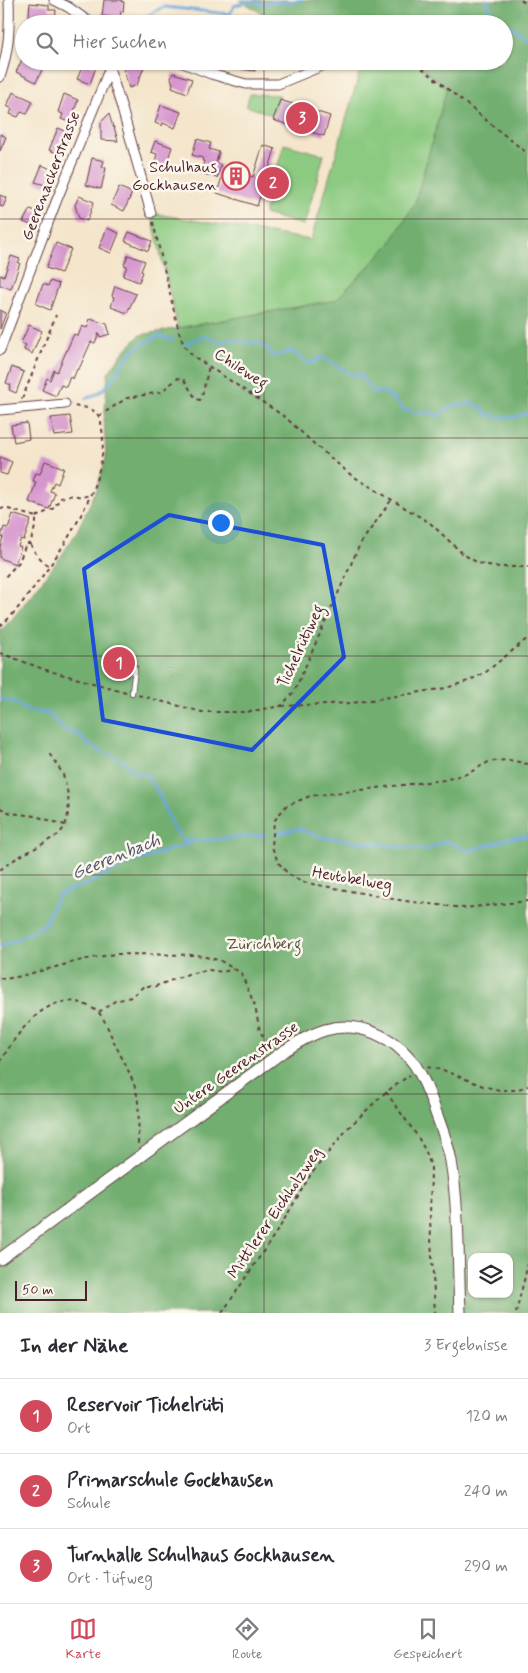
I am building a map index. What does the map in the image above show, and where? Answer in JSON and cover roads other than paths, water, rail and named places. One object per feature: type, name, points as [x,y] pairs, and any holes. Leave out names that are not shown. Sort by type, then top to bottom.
[{"type":"street","points":[[0,77],[8,50],[9,0]]},
{"type":"street","points":[[54,0],[79,15]]},
{"type":"street","name":"Geerenackerstrasse","points":[[0,350],[106,70]]},
{"type":"street","points":[[110,70],[151,213]]},
{"type":"street","points":[[201,70],[246,84],[278,84],[312,70]]},
{"type":"street","points":[[0,410],[66,404]]},
{"type":"street","name":"Untere Geerenstrasse","points":[[0,1259],[281,1052],[312,1034],[332,1028],[350,1027],[367,1030],[387,1039],[401,1049],[418,1070],[427,1088],[445,1136],[451,1161],[455,1192],[460,1313]]},
{"type":"lane","points":[[132,693],[135,668]]},
{"type":"waterway","points":[[70,0],[91,15]]},
{"type":"waterway","points":[[150,15],[164,7],[230,14],[234,6],[249,1],[266,4],[275,1],[283,3],[302,0]]},
{"type":"waterway","points":[[486,0],[494,15]]},
{"type":"waterway","points":[[513,28],[528,38]]},
{"type":"waterway","points":[[86,398],[103,390],[125,360],[138,347],[158,336],[173,340]]},
{"type":"waterway","points":[[186,344],[203,337],[211,338],[220,343],[230,339],[257,342],[268,349],[273,356],[293,351],[306,363],[313,363],[321,357],[354,376],[360,374],[374,393],[383,391],[399,404],[402,411],[410,410],[416,413],[431,412],[436,416],[458,404],[466,406],[471,402],[483,409],[487,415],[495,415],[499,419],[528,413]]},
{"type":"waterway","points":[[0,698],[4,701],[14,701],[26,710],[49,714],[63,729],[78,734],[90,746],[124,761],[135,773],[147,775],[158,792],[173,828],[185,841],[193,841]]},
{"type":"waterway","name":"Geerenbach","points":[[277,833],[299,829],[321,837],[426,850],[446,841],[468,851],[511,838],[528,836]]},
{"type":"waterway","name":"Geerenbach","points":[[0,946],[44,925],[58,895],[87,884],[133,862],[196,841],[266,835]]},
{"type":"place","name":"Turnhalle Schulhaus Gockhausen","points":[[302,118]]},
{"type":"place","name":"Schulhaus Gockhausen","points":[[236,176]]},
{"type":"place","name":"Primarschule Gockhausen","points":[[273,183]]},
{"type":"place","name":"Reservoir Tichelrüti","points":[[119,663]]},
{"type":"park label","name":"Zürichberg","points":[[264,944]]}]
